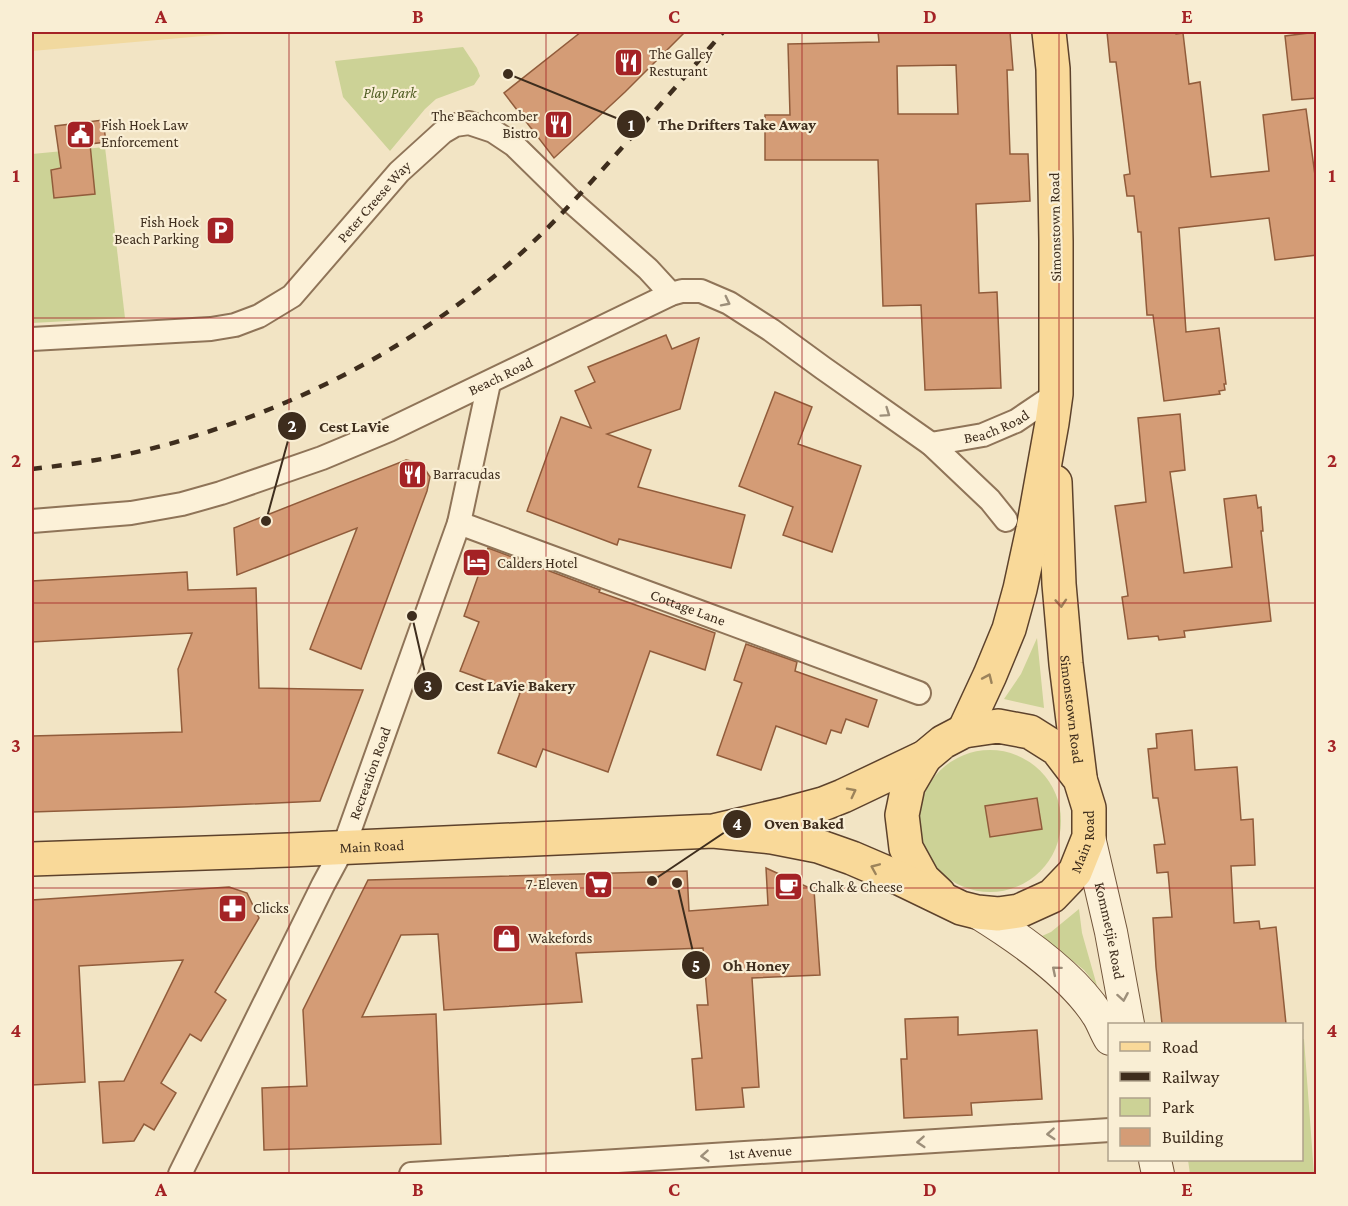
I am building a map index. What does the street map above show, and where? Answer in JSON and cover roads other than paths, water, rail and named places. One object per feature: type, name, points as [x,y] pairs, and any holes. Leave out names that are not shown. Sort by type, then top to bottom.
[{"type":"main road","name":"Simonstown Road","points":[[1049,32],[1053,69],[1056,241],[1054,408],[1059,584],[1065,664],[1080,778]]},
{"type":"main road","name":"Simonstown Road","points":[[963,731],[990,675],[1020,589],[1054,408]]},
{"type":"main road","name":"Main Road","points":[[32,859],[713,831],[772,837],[818,846],[852,858],[962,907],[998,914],[1019,911],[1052,896],[1075,872],[1089,837],[1089,808],[1080,778],[1057,749],[1030,732],[998,726],[963,731],[943,742],[926,757],[823,804],[713,831]]},
{"type":"main road","name":"Main Road","points":[[926,757],[908,786],[902,815],[906,848],[923,879],[962,907]]},
{"type":"main road","name":"Kommetjie Road","points":[[1089,837],[1111,932],[1128,1023]]},
{"type":"main road","points":[[962,907],[1007,930],[1074,985],[1097,1014],[1108,1035]]},
{"type":"street","name":"Peter Creese Way","points":[[32,339],[211,329],[235,325],[260,316],[292,296],[399,172],[443,132],[455,125],[468,123],[493,130],[514,145],[573,203],[648,269],[671,294]]},
{"type":"street","name":"Beach Road","points":[[32,521],[139,512],[182,504],[322,458],[389,430],[489,383],[638,308],[682,291],[701,291],[729,303],[771,330],[931,444],[990,500],[1006,520]]},
{"type":"street","name":"Recreation Road","points":[[180,1174],[344,846],[459,523],[489,383]]},
{"type":"street","name":"Beach Road","points":[[931,444],[983,435],[1054,408]]},
{"type":"street","name":"Cottage Lane","points":[[459,523],[919,693]]},
{"type":"street","name":"1st Avenue","points":[[411,1174],[1108,1130]]},
{"type":"railway","points":[[32,469],[132,453],[204,433],[289,401],[330,382],[409,338],[447,313],[533,242],[601,171],[723,32]]},
{"type":"place","name":"The Galley Resturant","points":[[628,63]]},
{"type":"place","name":"The Drifters Take Away","points":[[508,74]]},
{"type":"place","name":"The Beachcomber Bistro","points":[[559,125]]},
{"type":"place","name":"Fish Hoek Law Enforcement","points":[[80,134]]},
{"type":"place","name":"Fish Hoek Beach Parking","points":[[220,231]]},
{"type":"place","name":"Barracudas","points":[[412,474]]},
{"type":"place","name":"Cest LaVie","points":[[266,521]]},
{"type":"place","name":"Calders Hotel","points":[[476,563]]},
{"type":"place","name":"Cest LaVie Bakery","points":[[412,616]]},
{"type":"place","name":"Oven Baked","points":[[652,881]]},
{"type":"place","name":"Oh Honey","points":[[677,883]]},
{"type":"place","name":"7-Eleven","points":[[599,884]]},
{"type":"place","name":"Chalk & Cheese","points":[[788,887]]},
{"type":"place","name":"Clicks","points":[[232,908]]},
{"type":"place","name":"Wakefords","points":[[507,938]]},
{"type":"park label","name":"Play Park","points":[[390,93]]}]
